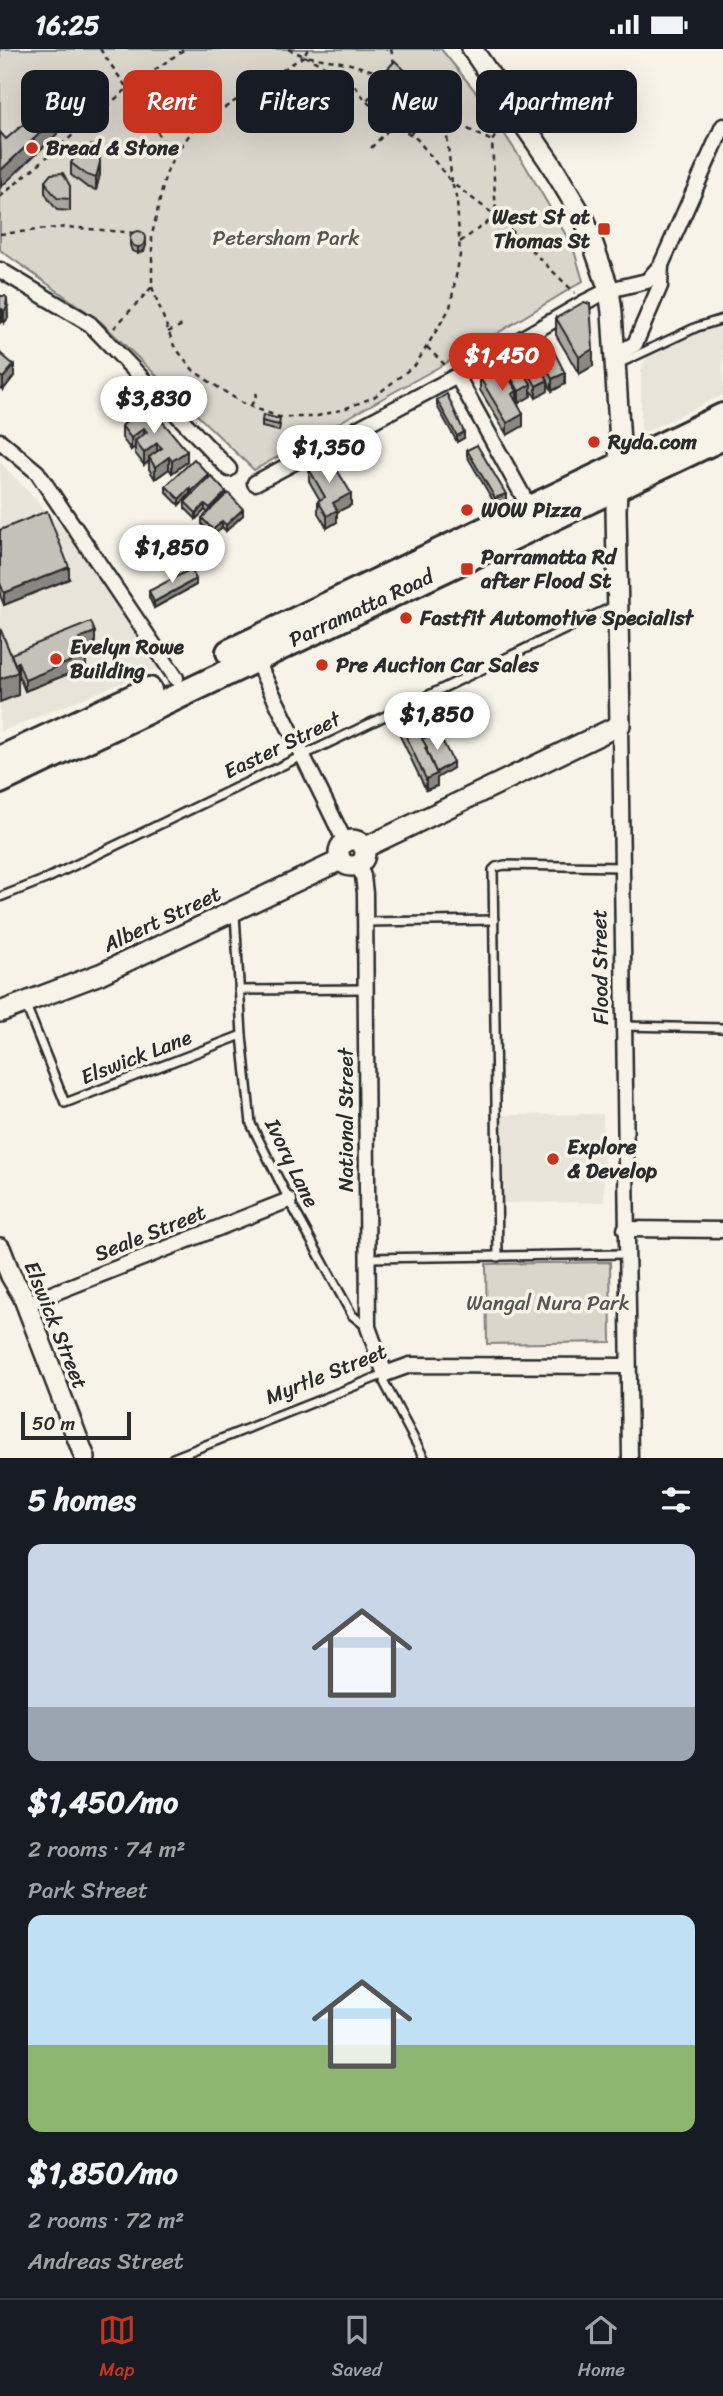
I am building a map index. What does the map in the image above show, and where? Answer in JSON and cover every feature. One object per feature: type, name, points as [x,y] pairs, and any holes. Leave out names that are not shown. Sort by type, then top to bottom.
[{"type":"highway","name":"Parramatta Road","points":[[0,781],[255,658],[618,476],[723,415]]},
{"type":"highway","name":"Parramatta Road","points":[[0,759],[176,678],[529,507],[723,437]]},
{"type":"street","name":"Flood Street","points":[[472,49],[486,70]]},
{"type":"street","points":[[255,483],[457,376],[585,302],[609,290],[647,281],[661,265],[723,126]]},
{"type":"street","name":"Flood Street","points":[[530,133],[585,221],[609,290],[615,360],[630,1458]]},
{"type":"street","points":[[615,360],[635,344],[660,286],[661,265]]},
{"type":"street","points":[[0,270],[89,324],[229,469]]},
{"type":"street","points":[[457,376],[529,507]]},
{"type":"street","points":[[0,441],[37,473],[176,678]]},
{"type":"street","name":"National Street","points":[[255,658],[363,876],[368,1327],[385,1374]]},
{"type":"street","name":"Albert Street","points":[[0,1012],[100,974],[620,726]]},
{"type":"street","name":"Seale Street","points":[[26,1304],[289,1200]]},
{"type":"street","points":[[625,1229],[723,1230]]},
{"type":"street","name":"Elswick Street","points":[[0,1248],[26,1304],[85,1458]]},
{"type":"street","name":"Myrtle Street","points":[[385,1374],[410,1365],[628,1366]]},
{"type":"lane","points":[[615,360],[723,319]]},
{"type":"lane","name":"Easter Street","points":[[0,897],[46,879],[302,754],[618,605]]},
{"type":"lane","points":[[498,1257],[493,870],[496,867],[621,867]]},
{"type":"lane","name":"Ivory Lane","points":[[235,911],[242,1035],[251,1123],[289,1200],[352,1315],[368,1327]]},
{"type":"lane","points":[[365,922],[494,920]]},
{"type":"lane","points":[[239,990],[366,989]]},
{"type":"lane","name":"Elswick Lane","points":[[25,1003],[65,1103],[242,1035]]},
{"type":"lane","points":[[623,1027],[723,1028]]},
{"type":"lane","points":[[368,1258],[626,1254]]},
{"type":"lane","points":[[385,1374],[384,1382],[424,1458]]},
{"type":"lane","name":"Myrtle Street","points":[[173,1458],[385,1374]]},
{"type":"path","points":[[100,49],[123,83]]},
{"type":"path","points":[[155,70],[185,49]]},
{"type":"path","points":[[288,49],[349,78],[366,101]]},
{"type":"path","points":[[308,49],[303,56],[195,127],[174,156],[165,177],[152,235],[152,287],[174,347],[194,371],[235,399],[279,417],[314,417],[374,397],[416,364],[450,308],[460,255],[457,200],[452,183],[446,133]]},
{"type":"path","points":[[303,56],[347,63],[377,72],[395,71],[391,49]]},
{"type":"path","points":[[0,197],[123,92]]},
{"type":"path","points":[[462,126],[492,141]]},
{"type":"path","points":[[158,133],[174,156]]},
{"type":"path","points":[[371,148],[386,133]]},
{"type":"path","points":[[407,133],[416,139],[452,183],[496,216],[585,302]]},
{"type":"path","points":[[496,216],[492,141],[497,133]]},
{"type":"path","points":[[24,165],[30,172]]},
{"type":"path","points":[[460,242],[496,216]]},
{"type":"path","points":[[0,234],[67,227],[140,234]]},
{"type":"path","points":[[104,339],[152,287]]},
{"type":"path","points":[[168,332],[182,325]]},
{"type":"path","points":[[427,347],[457,376]]},
{"type":"path","points":[[251,407],[257,393]]},
{"type":"shaded area","points":[[723,323],[723,395],[645,432],[641,429],[641,371],[647,356],[696,332]]},
{"type":"shaded area","points":[[0,462],[71,537],[158,668],[0,732]]},
{"type":"shaded area","name":"Explore & Develop","points":[[603,1114],[604,1202],[503,1203],[502,1115]]},
{"type":"green space","name":"Petersham Park","points":[[0,49],[441,49],[458,70],[368,70],[368,133],[462,133],[462,75],[476,92],[476,133],[504,133],[573,247],[583,281],[473,348],[254,470],[101,322],[0,250]]},
{"type":"green space","name":"Wangal Nura Park","points":[[610,1262],[611,1342],[487,1344],[486,1264]]},
{"type":"building","points":[[395,61],[405,70],[386,70]]},
{"type":"building","points":[[21,126],[21,133],[40,133],[1,170],[0,132],[6,139]]},
{"type":"building","points":[[99,145],[100,162],[96,178],[71,163],[81,146]]},
{"type":"building","points":[[63,173],[70,186],[70,199],[57,198],[45,181],[51,174]]},
{"type":"building","points":[[138,231],[146,239],[138,247],[130,239]]},
{"type":"building","points":[[0,296],[7,298],[8,306],[4,311],[0,311]]},
{"type":"building","points":[[584,302],[590,304],[593,349],[579,357],[556,318]]},
{"type":"building","points":[[548,340],[565,373],[552,379],[535,346]]},
{"type":"building","points":[[531,349],[548,380],[536,386],[519,355]]},
{"type":"building","points":[[0,353],[14,365],[3,378],[0,376]]},
{"type":"building","points":[[516,357],[531,384],[519,391],[503,364]]},
{"type":"building","points":[[501,365],[517,391],[512,394],[523,414],[507,423],[480,378]]},
{"type":"building","points":[[447,394],[464,432],[457,436],[437,400]]},
{"type":"building","points":[[147,403],[187,451],[172,461],[169,457],[155,467],[149,457],[162,448],[157,443],[144,453],[135,441],[147,432],[144,428],[131,438],[122,426]]},
{"type":"building","points":[[263,415],[280,419],[279,425],[262,421]]},
{"type":"building","points":[[477,445],[506,494],[495,498],[467,450]]},
{"type":"building","points":[[329,457],[351,493],[333,503],[337,510],[327,516],[318,501],[325,497],[309,469]]},
{"type":"building","points":[[194,459],[209,475],[179,499],[166,486]]},
{"type":"building","points":[[211,476],[226,492],[210,508],[205,504],[196,513],[185,502]]},
{"type":"building","points":[[228,493],[243,509],[226,525],[222,521],[213,530],[202,518]]},
{"type":"building","points":[[47,511],[69,567],[4,593],[0,583],[0,530]]},
{"type":"building","points":[[191,569],[196,579],[154,602],[149,591]]},
{"type":"building","points":[[91,622],[95,632],[79,638],[86,655],[25,680],[18,662],[15,664],[11,654]]},
{"type":"building","points":[[0,628],[18,672],[0,679]]},
{"type":"building","points":[[426,698],[433,713],[413,722],[406,708]]},
{"type":"building","points":[[412,719],[437,774],[426,779],[400,724]]},
{"type":"building","points":[[438,732],[453,762],[436,772],[422,739]]},
{"type":"place","name":"Bread & Stone","points":[[32,148]]},
{"type":"place","name":"West St at Thomas St","points":[[604,229]]},
{"type":"place","name":"Ryda.com","points":[[594,442]]},
{"type":"place","name":"WOW Pizza","points":[[467,510]]},
{"type":"place","name":"Parramatta Rd after Flood St","points":[[467,569]]},
{"type":"place","name":"Fastfit Automotive Specialist","points":[[406,618]]},
{"type":"place","name":"Evelyn Rowe Building","points":[[56,659]]},
{"type":"place","name":"Pre Auction Car Sales","points":[[322,665]]},
{"type":"place","name":"Explore & Develop","points":[[553,1159]]}]
